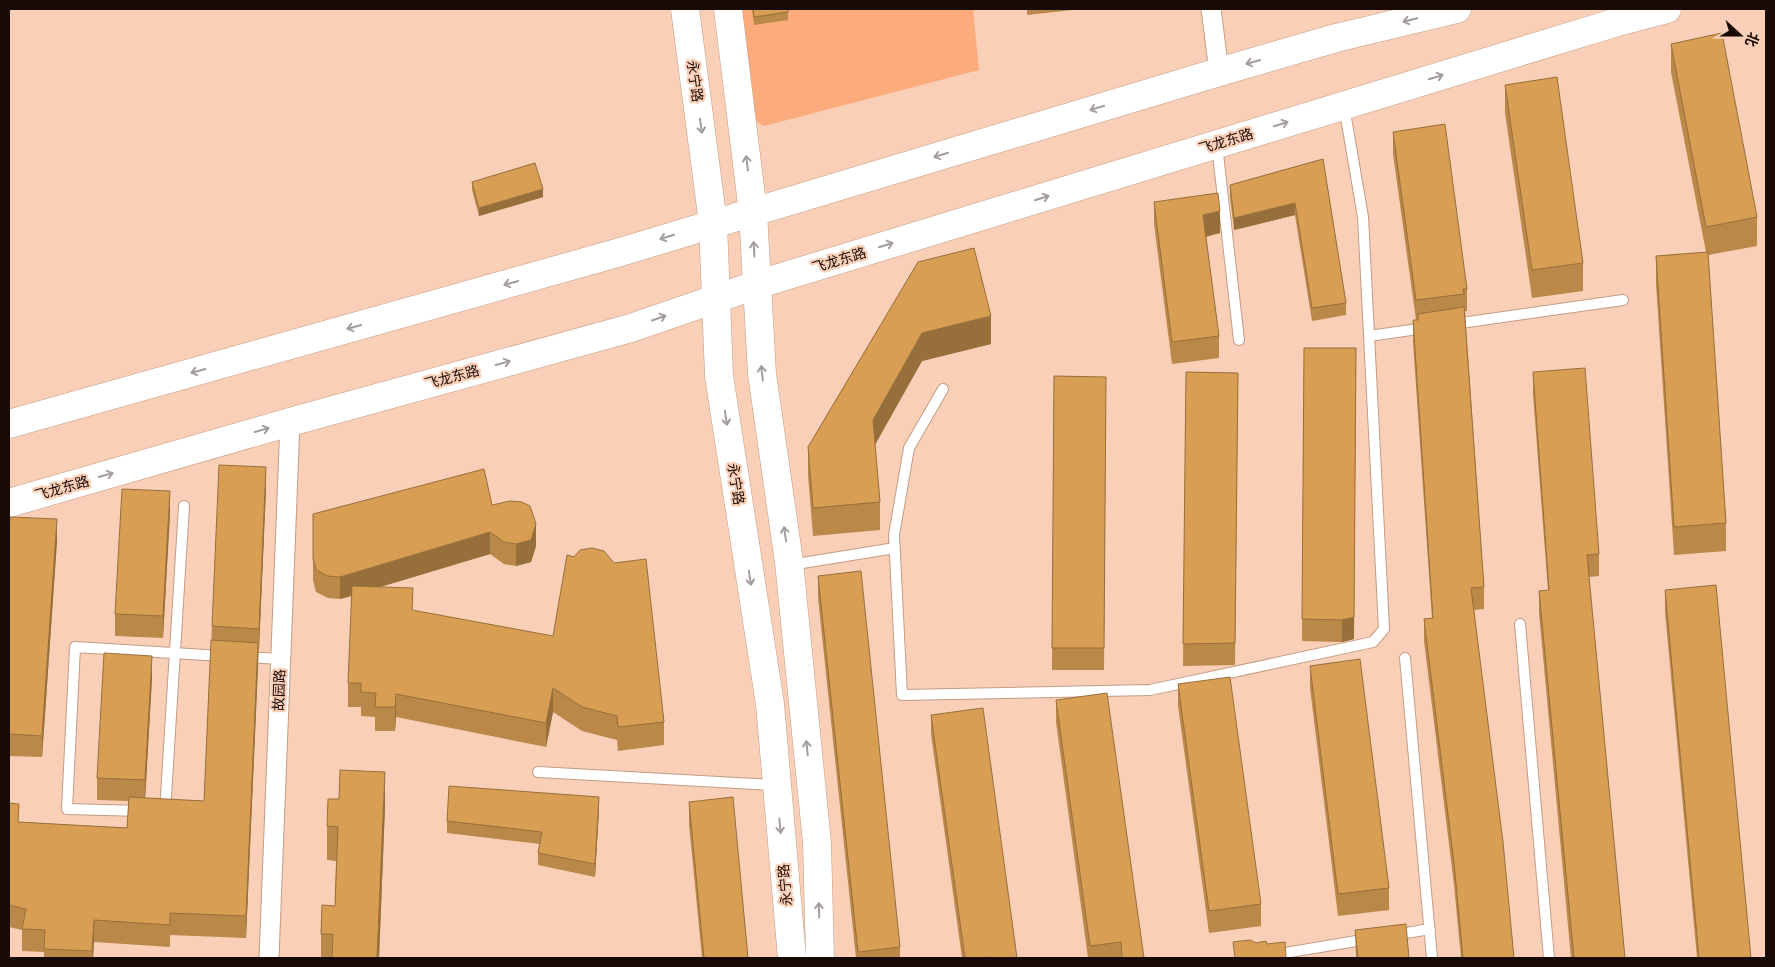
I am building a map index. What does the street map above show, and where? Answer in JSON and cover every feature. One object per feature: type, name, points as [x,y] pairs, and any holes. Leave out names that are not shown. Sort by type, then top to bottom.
[{"type":"main road","name":"永宁路","points":[[685,9],[713,223],[719,376],[770,704],[792,958]]},
{"type":"main road","points":[[728,9],[752,212],[762,374],[790,565],[817,844],[820,958]]},
{"type":"main road","points":[[9,424],[608,255],[1336,38],[1457,9]]},
{"type":"main road","name":"飞龙东路","points":[[9,503],[290,422],[631,328],[756,285],[1614,23],[1667,9]]},
{"type":"street","points":[[1211,9],[1219,72]]},
{"type":"street","name":"故园路","points":[[268,958],[290,422]]},
{"type":"lane","points":[[943,389],[909,448],[894,534],[902,695],[1150,690],[1373,642],[1384,629],[1363,217],[1344,105]]},
{"type":"lane","points":[[1217,144],[1239,340]]},
{"type":"lane","points":[[1369,336],[1623,300]]},
{"type":"lane","points":[[184,506],[175,653],[165,812],[67,809],[75,647],[175,653],[280,659]]},
{"type":"lane","points":[[790,565],[895,548]]},
{"type":"lane","points":[[1520,624],[1549,958]]},
{"type":"lane","points":[[1405,658],[1432,958]]},
{"type":"lane","points":[[538,772],[776,785]]},
{"type":"lane","points":[[1256,958],[1430,929]]},
{"type":"shaded area","points":[[740,9],[973,9],[979,70],[764,126],[748,116]]},
{"type":"building","points":[[753,9],[788,9],[788,12],[754,17]]},
{"type":"building","points":[[1722,33],[1757,217],[1706,227],[1671,44]]},
{"type":"building","points":[[1557,77],[1583,263],[1532,270],[1505,85]]},
{"type":"building","points":[[1445,124],[1467,289],[1463,289],[1464,294],[1416,300],[1393,132]]},
{"type":"building","points":[[1323,159],[1346,303],[1312,308],[1295,203],[1234,218],[1230,185]]},
{"type":"building","points":[[535,163],[543,189],[479,208],[472,182]]},
{"type":"building","points":[[1218,193],[1220,211],[1203,215],[1219,336],[1172,342],[1154,202]]},
{"type":"building","points":[[974,248],[991,316],[922,333],[873,420],[880,502],[813,508],[808,447],[918,262]]},
{"type":"building","points":[[1708,252],[1726,523],[1674,527],[1656,256]]},
{"type":"building","points":[[1464,307],[1484,587],[1471,588],[1503,842],[1514,958],[1463,958],[1454,863],[1424,619],[1433,618],[1413,320],[1418,320],[1418,314]]},
{"type":"building","points":[[1304,348],[1356,348],[1354,617],[1342,620],[1302,619]]},
{"type":"building","points":[[1585,368],[1599,554],[1587,555],[1625,958],[1574,958],[1539,591],[1549,590],[1533,372]]},
{"type":"building","points":[[1186,372],[1238,373],[1235,643],[1183,644]]},
{"type":"building","points":[[1054,376],[1106,377],[1104,648],[1052,648]]},
{"type":"building","points":[[219,465],[266,467],[259,629],[212,626]]},
{"type":"building","points":[[484,469],[492,505],[510,501],[522,502],[530,506],[536,524],[531,540],[516,544],[504,542],[490,532],[340,577],[328,576],[316,570],[313,558],[313,514]]},
{"type":"building","points":[[122,489],[170,491],[163,616],[115,614]]},
{"type":"building","points":[[10,517],[57,519],[42,736],[9,734]]},
{"type":"building","points":[[592,548],[604,551],[614,563],[646,559],[664,722],[618,727],[617,716],[582,707],[553,688],[546,723],[396,694],[395,707],[375,707],[376,693],[361,692],[361,683],[348,683],[352,586],[413,588],[412,610],[553,636],[567,555],[574,557],[580,550]]},
{"type":"building","points":[[861,571],[900,947],[858,952],[818,576]]},
{"type":"building","points":[[1716,585],[1751,958],[1699,958],[1665,590]]},
{"type":"building","points":[[211,640],[258,643],[246,916],[170,913],[170,925],[94,920],[92,951],[44,949],[45,930],[22,929],[26,909],[9,905],[9,803],[19,804],[18,822],[127,828],[129,797],[204,801]]},
{"type":"building","points":[[104,653],[152,656],[145,780],[97,778]]},
{"type":"building","points":[[1360,659],[1389,888],[1338,894],[1310,666]]},
{"type":"building","points":[[1230,677],[1261,904],[1209,911],[1178,684]]},
{"type":"building","points":[[1107,693],[1144,958],[1122,958],[1121,942],[1090,946],[1056,700]]},
{"type":"building","points":[[983,708],[1017,958],[965,958],[931,715]]},
{"type":"building","points":[[340,770],[385,772],[377,958],[332,958],[333,934],[321,934],[322,905],[335,906],[338,827],[327,826],[328,799],[339,799]]},
{"type":"building","points":[[449,786],[599,797],[595,864],[538,853],[542,832],[447,821]]},
{"type":"building","points":[[733,797],[748,958],[704,958],[689,802]]},
{"type":"building","points":[[1406,924],[1409,958],[1358,958],[1355,930]]},
{"type":"building","points":[[1250,940],[1256,943],[1266,941],[1267,944],[1285,942],[1286,958],[1235,958],[1233,942]]}]
